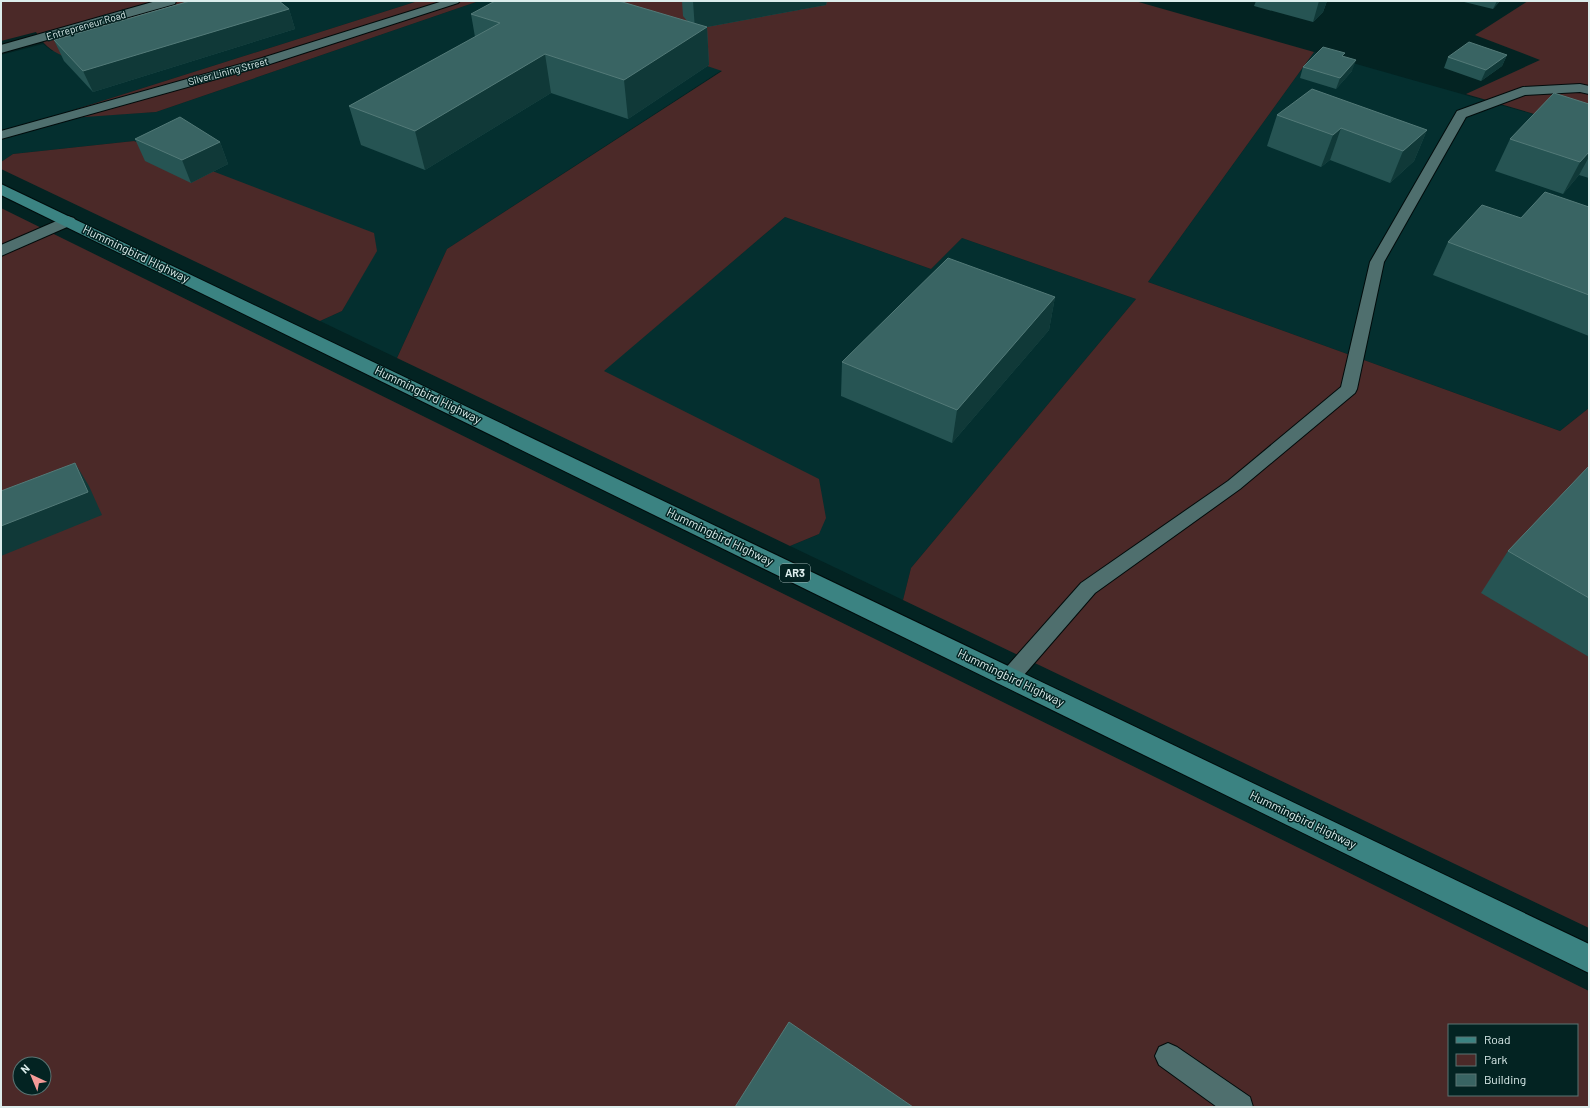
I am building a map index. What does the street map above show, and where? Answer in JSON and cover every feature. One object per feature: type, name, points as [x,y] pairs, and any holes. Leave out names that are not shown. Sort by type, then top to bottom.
[{"type":"main road","name":"Hummingbird Highway","points":[[1,189],[1589,959]]},
{"type":"street","name":"Entrepreneur Road","points":[[1,49],[170,1]]},
{"type":"street","points":[[1,251],[68,221]]},
{"type":"lane","name":"Silver Lining Street","points":[[1,135],[266,61],[454,1]]},
{"type":"lane","points":[[1010,677],[1088,588],[1234,485],[1349,389],[1377,262],[1461,114],[1523,91],[1580,88],[1589,90]]},
{"type":"lane","points":[[1168,1056],[1240,1107]]},
{"type":"shaded area","points":[[258,1],[418,1],[45,119],[156,112],[479,1],[513,1],[722,70],[447,249],[397,358],[320,321],[342,311],[376,251],[134,141],[13,154],[1,162],[1,55],[43,44],[52,51]]},
{"type":"shaded area","points":[[1314,52],[1589,130],[1589,408],[1560,431],[1148,282]]},
{"type":"shaded area","points":[[785,217],[931,269],[962,238],[1136,299],[911,568],[903,600],[790,546],[819,534],[603,371]]},
{"type":"green space","points":[[1,1],[258,1],[63,56],[47,46],[36,32],[1,41]]},
{"type":"green space","points":[[418,1],[479,1],[156,112],[42,120]]},
{"type":"green space","points":[[513,1],[1135,1],[1314,52],[1148,282],[1560,431],[1589,408],[1589,928],[903,600],[911,568],[1136,299],[962,238],[931,269],[785,217],[604,371],[819,479],[826,518],[819,534],[790,546],[397,358],[447,249],[722,71]]},
{"type":"green space","points":[[1528,1],[1589,1],[1589,130],[1466,94],[1540,60],[1475,35]]},
{"type":"green space","points":[[134,141],[374,233],[377,251],[342,311],[320,321],[1,169],[1,162],[13,154]]},
{"type":"green space","points":[[1,208],[1589,991],[1589,1107],[1,1107]]},
{"type":"building","points":[[190,1],[279,1],[289,9],[83,71],[54,40]]},
{"type":"building","points":[[495,1],[619,1],[707,27],[624,80],[545,54],[415,131],[349,106],[500,23],[471,14]]},
{"type":"building","points":[[1469,42],[1507,55],[1486,70],[1448,57]]},
{"type":"building","points":[[1323,47],[1345,53],[1342,56],[1356,60],[1340,78],[1303,67]]},
{"type":"building","points":[[1312,89],[1427,130],[1403,151],[1341,128],[1333,135],[1277,115]]},
{"type":"building","points":[[1554,93],[1589,104],[1589,152],[1580,162],[1510,139]]},
{"type":"building","points":[[180,117],[220,142],[182,160],[135,139]]},
{"type":"building","points":[[1545,192],[1589,207],[1589,295],[1448,242],[1482,205],[1521,218]]},
{"type":"building","points":[[948,258],[1055,297],[957,410],[842,362]]},
{"type":"building","points":[[75,463],[88,492],[1,526],[1,491]]},
{"type":"building","points":[[1589,466],[1589,598],[1508,551]]},
{"type":"building","points":[[789,1022],[913,1107],[735,1107]]}]
